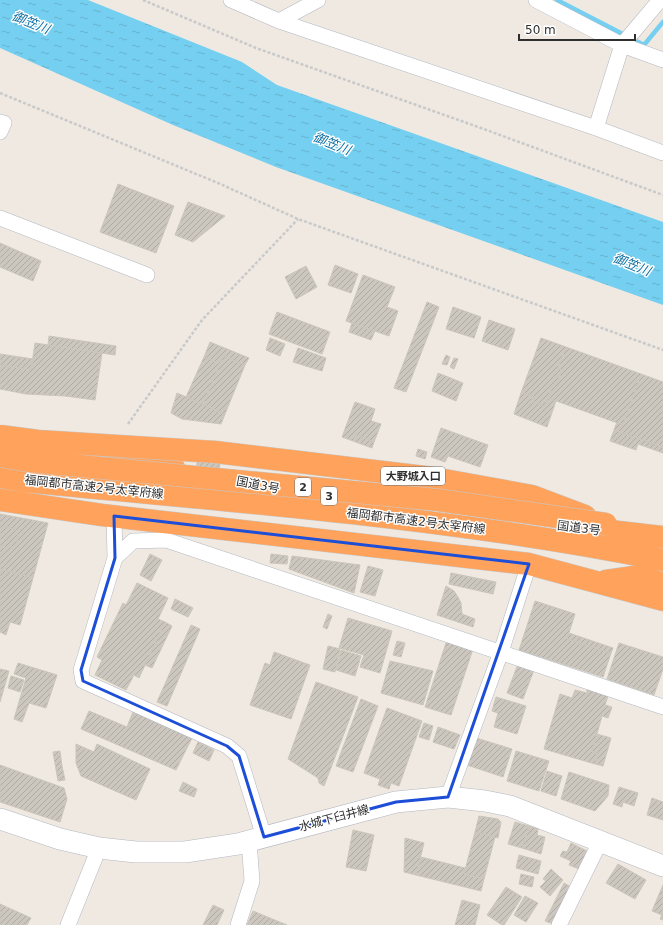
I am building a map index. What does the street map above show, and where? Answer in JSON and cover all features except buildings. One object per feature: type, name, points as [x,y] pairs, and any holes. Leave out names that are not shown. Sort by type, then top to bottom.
[{"type":"highway","name":"国道3号","points":[[0,427],[267,488],[517,521],[663,536]]},
{"type":"highway","name":"大野城入口","points":[[0,436],[38,441],[215,452],[433,478],[532,496],[606,524]]},
{"type":"highway","name":"福岡都市高速2号太宰府線","points":[[0,456],[28,461],[438,500],[606,524],[663,536]]},
{"type":"highway","name":"福岡都市高速2号太宰府線","points":[[0,477],[437,522],[603,548],[663,560]]},
{"type":"highway","points":[[0,500],[114,516],[529,564],[663,600]]},
{"type":"highway","points":[[595,582],[641,576],[663,584]]},
{"type":"main road","name":"水城下臼井線","points":[[0,819],[60,839],[99,848],[136,852],[185,852],[238,844],[396,802],[448,797],[485,801],[510,806],[663,866]]},
{"type":"street","points":[[231,0],[280,21],[596,128],[663,153]]},
{"type":"street","points":[[280,21],[318,0]]},
{"type":"street","points":[[536,0],[622,45],[663,60]]},
{"type":"street","points":[[596,128],[622,45],[660,0]]},
{"type":"street","points":[[0,122],[4,123],[0,132]]},
{"type":"street","points":[[0,218],[147,275]]},
{"type":"street","points":[[114,516],[115,558],[81,670],[82,681],[227,746],[239,756],[257,839],[252,881],[238,925]]},
{"type":"street","points":[[115,558],[133,541],[166,540],[663,707]]},
{"type":"street","points":[[448,797],[501,652],[529,564]]},
{"type":"street","points":[[559,925],[600,842]]},
{"type":"street","points":[[68,925],[99,848]]},
{"type":"path","points":[[143,0],[256,48],[663,195]]},
{"type":"path","points":[[0,93],[218,183],[298,219],[663,350]]},
{"type":"path","points":[[128,424],[202,320],[298,219]]},
{"type":"highlighted area","points":[[114,516],[529,564],[448,797],[396,802],[264,837],[239,756],[227,746],[83,681],[81,670],[115,558]]},
{"type":"water","name":"御笠川","points":[[0,0],[88,0],[242,62],[277,85],[663,222],[663,305],[276,167],[173,125],[0,48]]},
{"type":"waterway","points":[[557,0],[644,45],[663,22]]}]
